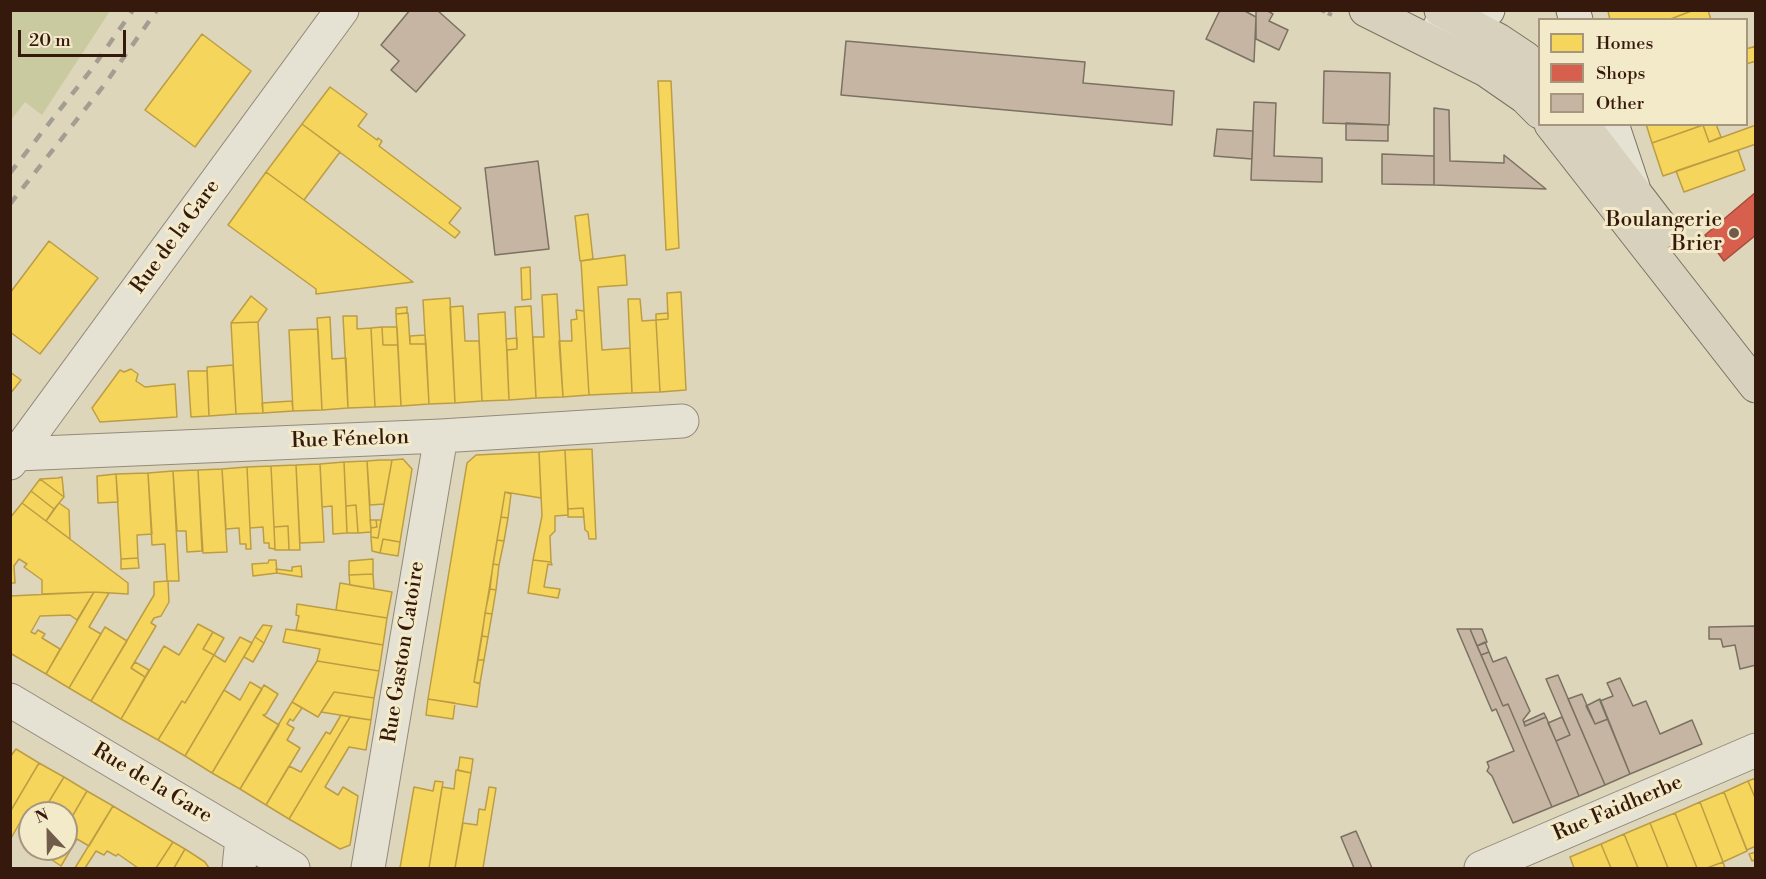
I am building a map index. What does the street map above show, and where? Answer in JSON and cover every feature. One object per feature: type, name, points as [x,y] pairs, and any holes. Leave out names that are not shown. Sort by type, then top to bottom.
[{"type":"main road","points":[[1366,10],[1486,70],[1525,97],[1538,111]]},
{"type":"main road","points":[[1463,13],[1525,58],[1538,72]]},
{"type":"main road","points":[[1553,126],[1755,386]]},
{"type":"main road","points":[[1584,126],[1755,352]]},
{"type":"street","name":"Rue de la Gare","points":[[14,458],[342,10]]},
{"type":"street","points":[[1408,32],[1463,13],[1468,62]]},
{"type":"street","points":[[1613,126],[1634,192]]},
{"type":"street","name":"Rue Fénelon","points":[[14,458],[682,421]]},
{"type":"street","name":"Rue Gaston Catoire","points":[[368,868],[441,436]]},
{"type":"street","name":"Rue de la Gare","points":[[10,700],[240,853],[292,868]]},
{"type":"street","name":"Rue Faidherbe","points":[[1481,868],[1755,750]]},
{"type":"green space","points":[[11,10],[110,11],[42,115],[25,102],[11,120]]},
{"type":"building: Homes","points":[[1694,10],[1673,18],[1610,18],[1608,11]]},
{"type":"building: Homes","points":[[1694,10],[1708,10],[1710,18],[1673,18]]},
{"type":"building: Homes","points":[[202,34],[251,71],[195,147],[145,110]]},
{"type":"building: Homes","points":[[1756,46],[1756,61],[1748,63],[1748,48]]},
{"type":"building: Homes","points":[[658,81],[671,81],[679,248],[666,250]]},
{"type":"building: Homes","points":[[330,87],[367,114],[358,126],[377,140],[378,138],[382,141],[379,146],[461,208],[449,223],[460,232],[455,238],[302,124]]},
{"type":"building: Homes","points":[[302,124],[340,152],[304,200],[266,172]]},
{"type":"building: Homes","points":[[1756,125],[1756,144],[1663,176],[1652,143],[1700,126],[1703,126],[1709,142]]},
{"type":"building: Homes","points":[[1647,126],[1700,126],[1652,143]]},
{"type":"building: Homes","points":[[1703,126],[1717,126],[1721,137],[1709,142]]},
{"type":"building: Homes","points":[[1738,150],[1745,170],[1684,192],[1676,171]]},
{"type":"building: Homes","points":[[266,172],[413,282],[316,294],[316,289],[228,225]]},
{"type":"building: Homes","points":[[588,214],[593,259],[580,261],[575,216]]},
{"type":"building: Homes","points":[[49,241],[98,278],[40,354],[10,332],[10,293]]},
{"type":"building: Homes","points":[[625,255],[627,285],[598,287],[602,350],[630,348],[632,393],[589,395],[581,261]]},
{"type":"building: Homes","points":[[530,267],[531,299],[522,300],[521,268]]},
{"type":"building: Homes","points":[[681,292],[686,390],[660,392],[656,320],[668,319],[667,293]]},
{"type":"building: Homes","points":[[557,294],[563,397],[536,398],[533,337],[544,337],[542,295]]},
{"type":"building: Homes","points":[[251,296],[267,309],[258,322],[231,323]]},
{"type":"building: Homes","points":[[450,298],[455,403],[429,404],[423,300]]},
{"type":"building: Homes","points":[[628,299],[640,299],[642,321],[656,320],[660,392],[632,393]]},
{"type":"building: Homes","points":[[463,306],[465,341],[479,341],[482,401],[455,403],[450,307]]},
{"type":"building: Homes","points":[[531,306],[536,398],[509,400],[507,350],[517,349],[515,307]]},
{"type":"building: Homes","points":[[407,307],[407,313],[396,314],[396,308]]},
{"type":"building: Homes","points":[[576,310],[584,311],[589,395],[563,397],[559,341],[572,341],[571,320],[577,319]]},
{"type":"building: Homes","points":[[505,312],[509,400],[482,401],[478,314]]},
{"type":"building: Homes","points":[[408,313],[410,344],[426,344],[429,404],[401,406],[396,314]]},
{"type":"building: Homes","points":[[668,313],[668,319],[656,320],[656,314]]},
{"type":"building: Homes","points":[[343,316],[357,316],[357,329],[371,328],[375,407],[348,408]]},
{"type":"building: Homes","points":[[330,317],[332,359],[346,358],[348,408],[322,410],[317,318]]},
{"type":"building: Homes","points":[[258,322],[263,413],[236,414],[231,323]]},
{"type":"building: Homes","points":[[382,327],[397,327],[398,345],[383,345]]},
{"type":"building: Homes","points":[[382,327],[383,345],[398,345],[401,406],[375,407],[371,328]]},
{"type":"building: Homes","points":[[318,329],[322,410],[293,411],[289,330]]},
{"type":"building: Homes","points":[[425,335],[426,344],[410,344],[410,336]]},
{"type":"building: Homes","points":[[517,338],[517,349],[507,350],[506,339]]},
{"type":"building: Homes","points":[[233,365],[236,414],[209,416],[207,367]]},
{"type":"building: Homes","points":[[131,369],[138,374],[136,381],[145,387],[175,384],[177,417],[100,422],[92,408],[120,370],[124,372]]},
{"type":"building: Homes","points":[[188,371],[207,371],[209,416],[191,417]]},
{"type":"building: Homes","points":[[10,372],[21,380],[10,394]]},
{"type":"building: Homes","points":[[292,401],[293,411],[263,413],[262,403]]},
{"type":"building: Homes","points":[[592,449],[596,539],[589,539],[588,532],[585,530],[583,508],[568,509],[565,450]]},
{"type":"building: Homes","points":[[565,450],[568,515],[555,516],[555,531],[550,536],[551,562],[533,560],[542,516],[539,452]]},
{"type":"building: Homes","points":[[539,452],[541,498],[505,492],[474,682],[480,684],[477,707],[428,699],[467,463],[476,455]]},
{"type":"building: Homes","points":[[403,459],[412,469],[400,542],[383,539],[380,553],[372,551],[371,537],[378,538],[392,460]]},
{"type":"building: Homes","points":[[392,460],[384,504],[370,505],[367,461]]},
{"type":"building: Homes","points":[[367,461],[371,532],[358,533],[356,505],[346,506],[344,462]]},
{"type":"building: Homes","points":[[344,462],[347,533],[333,534],[332,506],[322,507],[320,464]]},
{"type":"building: Homes","points":[[320,464],[324,542],[300,543],[296,465]]},
{"type":"building: Homes","points":[[296,465],[300,550],[289,550],[288,526],[274,527],[271,466]]},
{"type":"building: Homes","points":[[271,466],[275,549],[269,548],[269,543],[264,543],[263,527],[250,528],[247,467]]},
{"type":"building: Homes","points":[[247,467],[251,549],[246,549],[246,544],[240,544],[239,528],[226,529],[222,469]]},
{"type":"building: Homes","points":[[222,469],[227,552],[203,553],[198,470]]},
{"type":"building: Homes","points":[[198,470],[202,551],[187,552],[186,531],[177,531],[173,471]]},
{"type":"building: Homes","points":[[173,471],[179,581],[167,581],[165,544],[152,545],[148,473]]},
{"type":"building: Homes","points":[[148,473],[152,534],[137,535],[138,558],[121,559],[116,474]]},
{"type":"building: Homes","points":[[116,474],[118,502],[98,503],[97,476]]},
{"type":"building: Homes","points":[[62,477],[64,497],[40,479],[58,478]]},
{"type":"building: Homes","points":[[40,479],[64,497],[54,509],[31,491]]},
{"type":"building: Homes","points":[[31,491],[54,509],[46,521],[22,503]]},
{"type":"building: Homes","points":[[505,492],[511,494],[508,518],[501,517]]},
{"type":"building: Homes","points":[[22,503],[128,583],[128,594],[94,592],[42,594],[42,580],[24,567],[27,564],[19,559],[14,566],[15,583],[10,583],[10,518]]},
{"type":"building: Homes","points":[[59,503],[69,510],[70,539],[46,521]]},
{"type":"building: Homes","points":[[356,505],[358,533],[347,533],[346,506]]},
{"type":"building: Homes","points":[[583,508],[584,517],[568,517],[568,509]]},
{"type":"building: Homes","points":[[501,517],[508,518],[504,541],[497,540]]},
{"type":"building: Homes","points":[[370,520],[376,520],[377,527],[371,528]]},
{"type":"building: Homes","points":[[376,520],[381,520],[378,538],[371,537],[371,528],[377,527]]},
{"type":"building: Homes","points":[[288,526],[289,550],[275,550],[274,527]]},
{"type":"building: Homes","points":[[383,539],[400,542],[398,556],[380,553]]},
{"type":"building: Homes","points":[[497,540],[504,541],[499,565],[493,564]]},
{"type":"building: Homes","points":[[138,558],[139,568],[121,569],[121,559]]},
{"type":"building: Homes","points":[[373,559],[373,574],[349,575],[349,561]]},
{"type":"building: Homes","points":[[269,560],[276,560],[277,573],[253,576],[252,564],[268,563]]},
{"type":"building: Homes","points":[[533,560],[551,562],[552,565],[548,564],[544,587],[560,589],[558,598],[528,593]]},
{"type":"building: Homes","points":[[493,564],[499,565],[496,590],[490,589]]},
{"type":"building: Homes","points":[[301,566],[302,577],[277,573],[276,569],[292,571],[292,567]]},
{"type":"building: Homes","points":[[373,574],[374,589],[350,585],[349,575]]},
{"type":"building: Homes","points":[[168,581],[169,602],[161,616],[154,618],[151,623],[156,626],[131,668],[145,677],[121,719],[91,701],[154,595],[154,582]]},
{"type":"building: Homes","points":[[340,583],[392,592],[387,618],[336,610]]},
{"type":"building: Homes","points":[[490,589],[496,590],[492,614],[485,613]]},
{"type":"building: Homes","points":[[94,592],[77,620],[70,615],[40,616],[31,632],[35,634],[38,630],[45,634],[42,638],[60,649],[46,674],[10,653],[10,596]]},
{"type":"building: Homes","points":[[94,592],[109,593],[89,627],[101,634],[69,688],[46,674]]},
{"type":"building: Homes","points":[[297,604],[387,618],[383,645],[296,630],[299,616],[296,615]]},
{"type":"building: Homes","points":[[485,613],[492,614],[488,637],[482,636]]},
{"type":"building: Homes","points":[[198,624],[213,632],[203,649],[214,655],[185,703],[182,701],[158,740],[121,719],[164,646],[179,655]]},
{"type":"building: Homes","points":[[263,625],[272,626],[264,643],[255,637]]},
{"type":"building: Homes","points":[[105,627],[127,641],[91,701],[69,688]]},
{"type":"building: Homes","points":[[286,629],[383,645],[379,671],[317,661],[320,649],[283,642]]},
{"type":"building: Homes","points":[[213,632],[224,638],[214,655],[203,649]]},
{"type":"building: Homes","points":[[482,636],[488,637],[484,660],[478,660]]},
{"type":"building: Homes","points":[[240,637],[252,643],[185,756],[158,740],[182,701],[185,703],[214,655],[225,662]]},
{"type":"building: Homes","points":[[255,637],[264,643],[253,662],[244,657]]},
{"type":"building: Homes","points":[[478,660],[484,660],[480,683],[474,682]]},
{"type":"building: Homes","points":[[317,661],[379,671],[374,698],[334,692],[318,717],[292,702]]},
{"type":"building: Homes","points":[[135,662],[149,670],[145,677],[131,668]]},
{"type":"building: Homes","points":[[250,682],[262,689],[212,773],[185,756],[224,690],[240,700]]},
{"type":"building: Homes","points":[[264,685],[278,694],[266,714],[263,715],[279,725],[240,789],[212,773]]},
{"type":"building: Homes","points":[[334,692],[374,698],[371,720],[321,712]]},
{"type":"building: Homes","points":[[428,699],[455,703],[453,719],[426,715]]},
{"type":"building: Homes","points":[[292,702],[302,708],[293,721],[290,719],[287,724],[294,728],[287,740],[300,748],[266,805],[240,789]]},
{"type":"building: Homes","points":[[341,715],[350,717],[289,819],[266,805],[289,766],[301,772],[326,732],[330,734]]},
{"type":"building: Homes","points":[[350,717],[371,720],[366,750],[349,747],[325,787],[338,795],[343,787],[358,796],[350,845],[340,849],[289,819]]},
{"type":"building: Homes","points":[[16,749],[39,763],[10,812],[10,757]]},
{"type":"building: Homes","points":[[460,757],[473,759],[471,773],[458,770]]},
{"type":"building: Homes","points":[[39,763],[64,777],[49,801],[18,801],[18,826],[10,840],[10,812]]},
{"type":"building: Homes","points":[[456,770],[471,773],[455,868],[429,868],[442,787],[454,789]]},
{"type":"building: Homes","points":[[64,777],[87,791],[78,806],[78,801],[49,801]]},
{"type":"building: Homes","points":[[1756,778],[1756,800],[1748,781]]},
{"type":"building: Homes","points":[[435,781],[443,782],[429,868],[400,868],[414,787],[433,791]]},
{"type":"building: Homes","points":[[1748,781],[1756,800],[1756,846],[1747,850],[1724,792]]},
{"type":"building: Homes","points":[[489,787],[496,788],[483,868],[455,868],[463,823],[477,825],[479,809],[485,810]]},
{"type":"building: Homes","points":[[87,791],[113,806],[89,846],[78,840],[78,806]]},
{"type":"building: Homes","points":[[1724,792],[1747,851],[1723,862],[1700,802]]},
{"type":"building: Homes","points":[[1700,802],[1723,862],[1707,868],[1697,868],[1675,813]]},
{"type":"building: Homes","points":[[113,806],[173,842],[156,868],[138,868],[118,854],[116,856],[107,851],[104,855],[96,851],[85,868],[75,868]]},
{"type":"building: Homes","points":[[1675,813],[1697,868],[1668,868],[1650,823]]},
{"type":"building: Homes","points":[[1650,823],[1668,868],[1638,868],[1624,834]]},
{"type":"building: Homes","points":[[1624,834],[1638,868],[1611,868],[1601,844]]},
{"type":"building: Homes","points":[[173,842],[185,849],[174,868],[156,868]]},
{"type":"building: Homes","points":[[1601,844],[1611,868],[1574,868],[1570,857]]},
{"type":"building: Homes","points":[[185,849],[205,862],[209,868],[174,868]]},
{"type":"building: Homes","points":[[1756,852],[1756,859],[1752,861],[1749,854]]},
{"type":"building: Homes","points":[[54,861],[64,861],[61,866]]},
{"type":"building: Homes","points":[[1723,862],[1725,868],[1707,868]]},
{"type":"building: Shops","points":[[1756,192],[1756,235],[1724,261],[1705,235]]},
{"type":"building: Other","points":[[410,10],[437,10],[465,35],[416,92],[391,70],[399,61],[381,45]]},
{"type":"building: Other","points":[[1220,10],[1243,10],[1256,17],[1254,62],[1206,39]]},
{"type":"building: Other","points":[[1256,10],[1266,10],[1273,14],[1269,21],[1288,30],[1279,50],[1256,39]]},
{"type":"building: Other","points":[[846,41],[1085,62],[1083,83],[1174,91],[1172,125],[841,95]]},
{"type":"building: Other","points":[[1324,71],[1390,73],[1389,125],[1323,123]]},
{"type":"building: Other","points":[[1254,102],[1276,103],[1274,156],[1322,158],[1322,182],[1251,180]]},
{"type":"building: Other","points":[[1434,108],[1449,110],[1450,161],[1504,163],[1504,155],[1546,189],[1434,185]]},
{"type":"building: Other","points":[[1346,123],[1388,125],[1388,141],[1346,140]]},
{"type":"building: Other","points":[[1217,129],[1253,131],[1252,159],[1214,156]]},
{"type":"building: Other","points":[[1382,154],[1434,156],[1434,185],[1382,184]]},
{"type":"building: Other","points":[[538,161],[549,249],[495,255],[485,168]]},
{"type":"building: Other","points":[[1756,626],[1756,665],[1740,669],[1735,645],[1723,647],[1721,639],[1709,639],[1709,627]]},
{"type":"building: Other","points":[[1457,629],[1470,629],[1503,706],[1508,704],[1552,807],[1513,823],[1492,776],[1487,771],[1489,767],[1487,762],[1514,751],[1496,709],[1492,711]]},
{"type":"building: Other","points":[[1470,629],[1482,629],[1487,642],[1477,646]]},
{"type":"building: Other","points":[[1485,642],[1489,652],[1481,655],[1477,646]]},
{"type":"building: Other","points":[[1489,652],[1493,662],[1506,657],[1530,711],[1523,720],[1525,726],[1546,717],[1579,796],[1552,807],[1508,704],[1503,706],[1481,655]]},
{"type":"building: Other","points":[[1558,675],[1605,785],[1579,796],[1556,741],[1570,735],[1546,679]]},
{"type":"building: Other","points":[[1620,678],[1633,706],[1646,701],[1660,734],[1692,720],[1702,744],[1630,774],[1600,701],[1613,696],[1607,683]]},
{"type":"building: Other","points":[[1582,694],[1595,724],[1608,719],[1630,774],[1605,785],[1568,699]]},
{"type":"building: Other","points":[[1600,699],[1608,719],[1595,724],[1586,706]]},
{"type":"building: Other","points":[[1544,713],[1546,717],[1525,726],[1524,722]]},
{"type":"building: Other","points":[[1562,717],[1570,735],[1556,741],[1548,723]]},
{"type":"building: Other","points":[[1356,831],[1372,868],[1354,868],[1341,837]]},
{"type":"railway","points":[[10,173],[91,70],[133,10]]},
{"type":"railway","points":[[10,204],[105,84],[157,10]]},
{"type":"place","name":"Boulangerie Brier","points":[[1734,233]]}]
